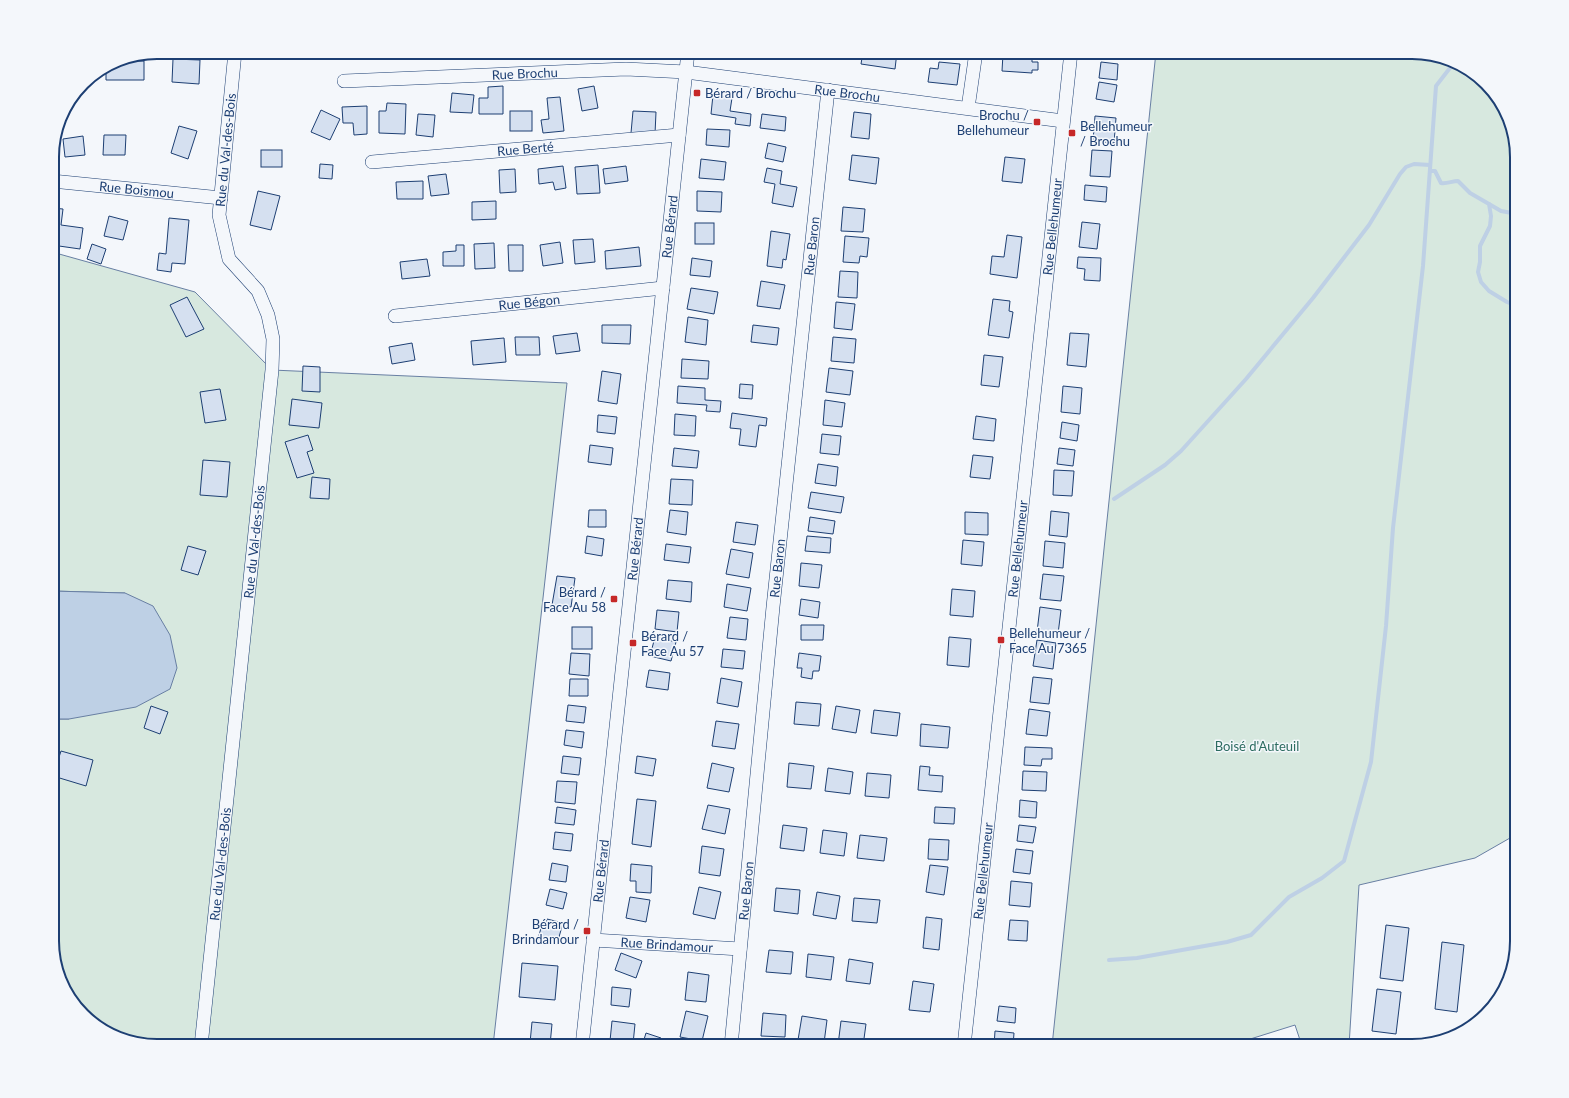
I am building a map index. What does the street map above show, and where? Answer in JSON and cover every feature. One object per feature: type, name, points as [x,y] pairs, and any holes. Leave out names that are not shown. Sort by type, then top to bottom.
[{"type":"street","name":"Rue du Val-des-Bois","points":[[202,1039],[271,378],[273,339],[268,315],[258,291],[229,259],[219,215],[234,59]]},
{"type":"street","name":"Rue Bérard","points":[[583,1039],[687,59]]},
{"type":"street","points":[[968,108],[975,59]]},
{"type":"street","name":"Rue Bellehumeur","points":[[965,1039],[1070,59]]},
{"type":"street","name":"Rue Brochu","points":[[344,81],[626,69],[686,72],[1063,121]]},
{"type":"street","name":"Rue Baron","points":[[732,1039],[774,599],[828,90]]},
{"type":"street","name":"Rue Berté","points":[[372,162],[679,135]]},
{"type":"street","name":"Rue Boismou","points":[[59,182],[221,198]]},
{"type":"street","name":"Rue Bégon","points":[[395,316],[663,288]]},
{"type":"street","name":"Rue Brindamour","points":[[593,940],[740,949]]},
{"type":"green space","name":"Boisé d'Auteuil","points":[[1155,59],[1418,59],[1444,64],[1477,83],[1486,92],[1503,119],[1509,144],[1510,838],[1475,858],[1359,885],[1349,1039],[1300,1039],[1295,1025],[1250,1039],[1053,1039]]},
{"type":"green space","points":[[59,254],[195,292],[272,370],[567,383],[494,1039],[144,1038],[119,1032],[92,1015],[83,1006],[66,979],[59,947],[59,719],[69,719],[125,593],[59,591]]},
{"type":"water","points":[[59,591],[125,593],[153,606],[170,635],[177,668],[170,689],[136,707],[69,719],[59,719]]},
{"type":"building","points":[[173,59],[200,60],[199,84],[172,82]]},
{"type":"building","points":[[862,59],[896,59],[895,69],[861,64]]},
{"type":"building","points":[[1003,59],[1032,59],[1032,62],[1038,62],[1038,70],[1032,70],[1032,73],[1002,71]]},
{"type":"building","points":[[144,61],[144,80],[106,80],[106,74],[119,66],[132,62]]},
{"type":"building","points":[[939,62],[960,64],[957,85],[928,82],[930,68],[938,69]]},
{"type":"building","points":[[1101,62],[1118,64],[1117,80],[1099,78]]},
{"type":"building","points":[[1099,82],[1117,85],[1114,102],[1096,99]]},
{"type":"building","points":[[503,86],[503,114],[479,114],[479,98],[488,98],[488,87]]},
{"type":"building","points":[[594,86],[598,108],[582,111],[578,89]]},
{"type":"building","points":[[452,93],[474,95],[472,113],[450,112]]},
{"type":"building","points":[[713,95],[732,98],[730,111],[751,114],[750,126],[735,124],[736,118],[711,114]]},
{"type":"building","points":[[560,97],[564,131],[543,133],[541,120],[549,119],[547,98]]},
{"type":"building","points":[[387,103],[406,104],[405,134],[379,133],[379,111],[386,111]]},
{"type":"building","points":[[367,106],[367,134],[354,135],[353,123],[343,123],[342,107]]},
{"type":"building","points":[[321,110],[340,119],[330,140],[311,132]]},
{"type":"building","points":[[510,111],[532,111],[532,131],[510,131]]},
{"type":"building","points":[[633,111],[656,112],[655,134],[631,133]]},
{"type":"building","points":[[854,112],[871,114],[869,139],[851,137]]},
{"type":"building","points":[[418,114],[435,115],[433,137],[416,135]]},
{"type":"building","points":[[762,114],[786,117],[785,131],[760,128]]},
{"type":"building","points":[[1095,116],[1116,118],[1114,143],[1093,141]]},
{"type":"building","points":[[179,126],[197,131],[188,159],[171,153]]},
{"type":"building","points":[[707,129],[730,130],[729,147],[706,145]]},
{"type":"building","points":[[104,135],[126,135],[125,155],[103,155]]},
{"type":"building","points":[[83,136],[85,155],[65,157],[63,139]]},
{"type":"building","points":[[768,143],[786,147],[783,162],[765,158]]},
{"type":"building","points":[[261,150],[282,150],[282,167],[261,167]]},
{"type":"building","points":[[1092,150],[1112,151],[1110,177],[1090,176]]},
{"type":"building","points":[[852,155],[879,158],[876,184],[849,180]]},
{"type":"building","points":[[1005,157],[1025,159],[1022,183],[1002,181]]},
{"type":"building","points":[[701,159],[726,162],[724,180],[699,178]]},
{"type":"building","points":[[320,164],[333,165],[332,179],[319,178]]},
{"type":"building","points":[[598,165],[600,193],[577,194],[575,167]]},
{"type":"building","points":[[563,166],[566,188],[555,190],[553,182],[539,184],[538,169]]},
{"type":"building","points":[[626,166],[628,181],[605,184],[603,169]]},
{"type":"building","points":[[767,168],[782,171],[780,184],[797,187],[793,207],[772,203],[775,184],[764,182]]},
{"type":"building","points":[[515,169],[516,192],[500,193],[499,170]]},
{"type":"building","points":[[446,174],[449,194],[431,196],[428,176]]},
{"type":"building","points":[[423,181],[423,199],[397,199],[396,182]]},
{"type":"building","points":[[1085,185],[1107,187],[1106,202],[1084,200]]},
{"type":"building","points":[[258,191],[280,196],[271,230],[250,225]]},
{"type":"building","points":[[697,191],[722,192],[721,212],[697,211]]},
{"type":"building","points":[[496,201],[496,219],[472,220],[472,202]]},
{"type":"building","points":[[843,207],[865,209],[863,232],[841,231]]},
{"type":"building","points":[[59,209],[63,209],[61,225],[83,228],[80,249],[59,246]]},
{"type":"building","points":[[109,216],[128,221],[123,240],[104,236]]},
{"type":"building","points":[[169,218],[189,220],[185,264],[172,263],[171,272],[157,270],[159,253],[166,254]]},
{"type":"building","points":[[1082,222],[1100,224],[1097,249],[1079,247]]},
{"type":"building","points":[[695,223],[714,223],[714,244],[695,244]]},
{"type":"building","points":[[771,231],[790,234],[786,260],[783,259],[782,268],[767,266]]},
{"type":"building","points":[[1007,235],[1022,237],[1017,278],[990,274],[992,256],[1004,257]]},
{"type":"building","points":[[845,236],[869,238],[867,257],[860,256],[859,263],[843,262]]},
{"type":"building","points":[[593,239],[595,262],[575,264],[573,240]]},
{"type":"building","points":[[560,242],[563,263],[543,266],[540,245]]},
{"type":"building","points":[[494,243],[495,268],[475,269],[474,244]]},
{"type":"building","points":[[92,244],[106,249],[101,264],[87,259]]},
{"type":"building","points":[[456,245],[464,245],[464,266],[443,266],[443,252],[456,251]]},
{"type":"building","points":[[508,245],[523,245],[523,271],[509,271]]},
{"type":"building","points":[[639,247],[641,266],[606,269],[605,251]]},
{"type":"building","points":[[1078,257],[1101,258],[1100,281],[1084,280],[1085,269],[1077,268]]},
{"type":"building","points":[[692,258],[712,261],[710,277],[690,275]]},
{"type":"building","points":[[427,259],[430,276],[402,279],[400,262]]},
{"type":"building","points":[[840,271],[858,272],[857,298],[838,297]]},
{"type":"building","points":[[761,281],[785,285],[780,309],[757,306]]},
{"type":"building","points":[[691,288],[718,292],[714,314],[687,309]]},
{"type":"building","points":[[187,297],[204,329],[186,337],[170,305]]},
{"type":"building","points":[[993,299],[1010,301],[1009,311],[1013,312],[1009,338],[988,335]]},
{"type":"building","points":[[836,302],[855,304],[852,330],[834,328]]},
{"type":"building","points":[[688,317],[708,320],[706,345],[685,342]]},
{"type":"building","points":[[602,325],[631,325],[630,344],[602,343]]},
{"type":"building","points":[[753,325],[779,328],[777,345],[751,342]]},
{"type":"building","points":[[577,333],[580,351],[556,354],[553,336]]},
{"type":"building","points":[[1070,333],[1089,334],[1086,367],[1067,365]]},
{"type":"building","points":[[515,337],[539,337],[540,355],[516,355]]},
{"type":"building","points":[[833,337],[856,339],[854,363],[831,361]]},
{"type":"building","points":[[504,338],[506,362],[473,365],[471,341]]},
{"type":"building","points":[[412,343],[415,360],[392,364],[389,347]]},
{"type":"building","points":[[984,355],[1003,357],[999,387],[981,385]]},
{"type":"building","points":[[682,359],[709,361],[708,379],[681,378]]},
{"type":"building","points":[[303,366],[320,367],[320,392],[302,391]]},
{"type":"building","points":[[829,368],[853,371],[850,395],[826,392]]},
{"type":"building","points":[[602,371],[621,374],[617,404],[598,401]]},
{"type":"building","points":[[740,384],[753,385],[752,399],[739,398]]},
{"type":"building","points":[[678,386],[705,388],[705,400],[721,401],[720,412],[706,411],[707,405],[677,403]]},
{"type":"building","points":[[1063,386],[1082,388],[1080,414],[1061,412]]},
{"type":"building","points":[[220,389],[226,420],[205,423],[200,392]]},
{"type":"building","points":[[292,399],[322,403],[319,428],[289,425]]},
{"type":"building","points":[[825,400],[845,403],[842,427],[823,425]]},
{"type":"building","points":[[732,413],[767,418],[766,426],[759,425],[756,447],[739,445],[741,429],[730,428]]},
{"type":"building","points":[[675,414],[696,416],[695,436],[674,435]]},
{"type":"building","points":[[598,415],[617,417],[615,434],[597,432]]},
{"type":"building","points":[[976,416],[996,419],[994,441],[973,439]]},
{"type":"building","points":[[1062,422],[1079,425],[1077,441],[1060,438]]},
{"type":"building","points":[[822,434],[841,436],[839,455],[820,453]]},
{"type":"building","points":[[308,435],[313,450],[307,452],[314,473],[297,478],[285,442]]},
{"type":"building","points":[[590,445],[613,448],[611,465],[588,462]]},
{"type":"building","points":[[674,448],[699,451],[697,468],[672,466]]},
{"type":"building","points":[[1059,448],[1075,450],[1073,466],[1057,464]]},
{"type":"building","points":[[973,455],[993,457],[990,479],[970,477]]},
{"type":"building","points":[[203,460],[230,462],[227,497],[200,495]]},
{"type":"building","points":[[818,464],[838,467],[836,486],[815,483]]},
{"type":"building","points":[[1054,470],[1074,471],[1072,496],[1053,495]]},
{"type":"building","points":[[312,477],[330,479],[329,499],[310,498]]},
{"type":"building","points":[[671,479],[693,480],[692,505],[669,504]]},
{"type":"building","points":[[811,492],[844,497],[841,513],[808,508]]},
{"type":"building","points":[[589,510],[606,510],[606,527],[588,527]]},
{"type":"building","points":[[670,510],[688,512],[686,535],[667,532]]},
{"type":"building","points":[[1051,511],[1069,513],[1067,537],[1049,535]]},
{"type":"building","points":[[965,512],[988,513],[988,535],[965,534]]},
{"type":"building","points":[[810,517],[835,521],[833,534],[808,531]]},
{"type":"building","points":[[736,522],[758,525],[755,545],[733,542]]},
{"type":"building","points":[[587,536],[604,539],[602,556],[585,553]]},
{"type":"building","points":[[807,536],[831,538],[830,553],[805,551]]},
{"type":"building","points":[[963,540],[984,542],[982,566],[961,564]]},
{"type":"building","points":[[1045,541],[1065,543],[1063,568],[1043,566]]},
{"type":"building","points":[[666,544],[691,547],[689,563],[664,560]]},
{"type":"building","points":[[188,546],[206,551],[198,575],[181,570]]},
{"type":"building","points":[[731,549],[753,553],[749,578],[726,574]]},
{"type":"building","points":[[801,563],[822,565],[819,588],[799,586]]},
{"type":"building","points":[[1043,574],[1064,576],[1061,601],[1040,599]]},
{"type":"building","points":[[557,576],[575,578],[571,607],[552,605]]},
{"type":"building","points":[[668,580],[692,582],[691,602],[666,599]]},
{"type":"building","points":[[727,584],[751,588],[747,611],[724,607]]},
{"type":"building","points":[[952,589],[975,591],[973,617],[950,615]]},
{"type":"building","points":[[801,599],[820,602],[818,618],[799,615]]},
{"type":"building","points":[[1040,607],[1061,610],[1058,634],[1037,632]]},
{"type":"building","points":[[657,610],[679,612],[677,632],[655,629]]},
{"type":"building","points":[[730,617],[748,619],[746,640],[727,638]]},
{"type":"building","points":[[801,625],[824,625],[823,640],[801,640]]},
{"type":"building","points":[[572,627],[592,627],[592,649],[572,649]]},
{"type":"building","points":[[655,637],[676,642],[671,661],[650,656]]},
{"type":"building","points":[[949,637],[971,639],[969,667],[947,665]]},
{"type":"building","points":[[1037,640],[1056,643],[1053,669],[1033,666]]},
{"type":"building","points":[[723,649],[745,651],[743,669],[721,667]]},
{"type":"building","points":[[571,653],[590,654],[589,676],[569,674]]},
{"type":"building","points":[[799,653],[821,656],[819,671],[813,671],[812,679],[801,677],[802,668],[797,668]]},
{"type":"building","points":[[649,670],[670,673],[668,690],[646,687]]},
{"type":"building","points":[[1033,677],[1052,679],[1049,704],[1030,702]]},
{"type":"building","points":[[721,678],[742,682],[738,707],[717,703]]},
{"type":"building","points":[[570,679],[588,679],[588,696],[569,696]]},
{"type":"building","points":[[796,702],[821,704],[819,726],[794,724]]},
{"type":"building","points":[[568,705],[586,707],[584,723],[566,721]]},
{"type":"building","points":[[151,706],[168,712],[160,734],[144,728]]},
{"type":"building","points":[[836,706],[860,710],[856,733],[832,729]]},
{"type":"building","points":[[1029,709],[1050,712],[1047,736],[1026,734]]},
{"type":"building","points":[[874,710],[900,713],[897,736],[871,733]]},
{"type":"building","points":[[716,721],[739,724],[735,749],[712,746]]},
{"type":"building","points":[[921,724],[950,727],[948,748],[920,746]]},
{"type":"building","points":[[566,730],[584,732],[582,748],[564,745]]},
{"type":"building","points":[[1025,747],[1052,748],[1052,759],[1042,759],[1041,766],[1024,765]]},
{"type":"building","points":[[61,751],[93,760],[86,786],[59,778],[59,757]]},
{"type":"building","points":[[563,756],[581,758],[579,775],[561,773]]},
{"type":"building","points":[[637,756],[656,759],[653,776],[635,773]]},
{"type":"building","points":[[712,763],[734,768],[729,792],[707,788]]},
{"type":"building","points":[[789,763],[814,766],[811,789],[787,787]]},
{"type":"building","points":[[920,766],[930,767],[929,775],[943,776],[942,792],[918,790]]},
{"type":"building","points":[[828,768],[853,772],[850,794],[825,791]]},
{"type":"building","points":[[1023,771],[1047,772],[1046,791],[1022,790]]},
{"type":"building","points":[[867,773],[891,775],[889,798],[865,796]]},
{"type":"building","points":[[557,781],[577,782],[575,804],[555,802]]},
{"type":"building","points":[[637,799],[656,801],[651,847],[632,844]]},
{"type":"building","points":[[1020,800],[1037,802],[1036,818],[1019,817]]},
{"type":"building","points":[[708,805],[730,809],[725,834],[702,829]]},
{"type":"building","points":[[557,807],[576,810],[574,825],[555,823]]},
{"type":"building","points":[[935,807],[955,808],[954,824],[934,823]]},
{"type":"building","points":[[783,825],[807,828],[804,851],[780,848]]},
{"type":"building","points":[[1019,825],[1036,827],[1033,843],[1017,841]]},
{"type":"building","points":[[823,830],[847,833],[844,856],[820,853]]},
{"type":"building","points":[[555,832],[573,834],[571,851],[553,849]]},
{"type":"building","points":[[860,835],[887,838],[884,861],[857,858]]},
{"type":"building","points":[[929,839],[949,840],[948,860],[928,859]]},
{"type":"building","points":[[702,846],[724,849],[720,876],[699,873]]},
{"type":"building","points":[[1016,849],[1033,851],[1030,874],[1013,872]]},
{"type":"building","points":[[552,863],[568,866],[566,882],[549,880]]},
{"type":"building","points":[[631,864],[652,866],[651,893],[636,892],[636,881],[630,881]]},
{"type":"building","points":[[930,865],[948,867],[944,895],[926,892]]},
{"type":"building","points":[[1011,881],[1032,883],[1030,907],[1009,905]]},
{"type":"building","points":[[699,887],[721,892],[715,919],[693,914]]},
{"type":"building","points":[[776,888],[800,890],[798,914],[774,911]]},
{"type":"building","points":[[550,889],[567,893],[563,909],[546,905]]},
{"type":"building","points":[[817,892],[840,896],[836,919],[813,915]]},
{"type":"building","points":[[630,897],[650,900],[646,922],[626,918]]},
{"type":"building","points":[[854,898],[880,900],[877,923],[852,921]]},
{"type":"building","points":[[926,917],[942,919],[939,950],[923,948]]},
{"type":"building","points":[[547,919],[563,923],[557,944],[538,939],[541,928],[545,928]]},
{"type":"building","points":[[1010,920],[1028,921],[1027,941],[1008,940]]},
{"type":"building","points":[[1386,925],[1409,928],[1403,981],[1380,978]]},
{"type":"building","points":[[1442,942],[1464,945],[1457,1012],[1435,1009]]},
{"type":"building","points":[[769,950],[793,952],[791,974],[766,972]]},
{"type":"building","points":[[621,953],[642,961],[636,978],[615,970]]},
{"type":"building","points":[[808,954],[834,957],[831,980],[806,977]]},
{"type":"building","points":[[849,959],[873,963],[870,984],[846,981]]},
{"type":"building","points":[[522,963],[558,966],[555,1000],[519,997]]},
{"type":"building","points":[[688,972],[709,975],[706,1002],[685,1000]]},
{"type":"building","points":[[913,981],[934,984],[930,1012],[909,1010]]},
{"type":"building","points":[[612,987],[631,989],[629,1007],[611,1005]]},
{"type":"building","points":[[1377,989],[1401,992],[1396,1034],[1372,1031]]},
{"type":"building","points":[[999,1006],[1016,1008],[1015,1023],[997,1021]]},
{"type":"building","points":[[686,1011],[708,1016],[702,1039],[680,1037]]},
{"type":"building","points":[[763,1013],[786,1015],[785,1037],[761,1036]]},
{"type":"building","points":[[802,1016],[827,1020],[825,1039],[798,1039]]},
{"type":"building","points":[[612,1021],[635,1024],[634,1039],[610,1039]]},
{"type":"building","points":[[841,1021],[866,1024],[864,1039],[839,1039]]},
{"type":"building","points":[[532,1022],[552,1024],[551,1039],[530,1039]]},
{"type":"building","points":[[995,1031],[1014,1033],[1014,1039],[994,1039]]},
{"type":"building","points":[[646,1033],[661,1038],[661,1039],[644,1039]]},
{"type":"waterway","points":[[1109,960],[1137,958],[1227,942],[1251,935],[1289,897],[1322,878],[1344,861],[1371,762],[1386,626],[1393,528],[1423,266],[1436,86],[1451,67]]},
{"type":"waterway","points":[[1114,499],[1165,465],[1181,451],[1246,379],[1313,298],[1369,225],[1400,174],[1406,167],[1414,164],[1430,165]]},
{"type":"waterway","points":[[1430,171],[1435,171],[1441,183],[1458,181],[1470,193],[1489,204],[1491,216],[1490,226],[1480,246],[1480,262],[1478,272],[1481,282],[1489,291],[1510,303]]},
{"type":"waterway","points":[[1489,204],[1501,211],[1510,213]]},
{"type":"place","name":"Bérard / Brochu","points":[[697,93]]},
{"type":"place","name":"Brochu / Bellehumeur","points":[[1037,122]]},
{"type":"place","name":"Bellehumeur / Brochu","points":[[1072,133]]},
{"type":"place","name":"Bérard / Face Au 58","points":[[614,599]]},
{"type":"place","name":"Bellehumeur / Face Au 7365","points":[[1001,640]]},
{"type":"place","name":"Bérard / Face Au 57","points":[[633,643]]},
{"type":"place","name":"Bérard / Brindamour","points":[[587,931]]}]
